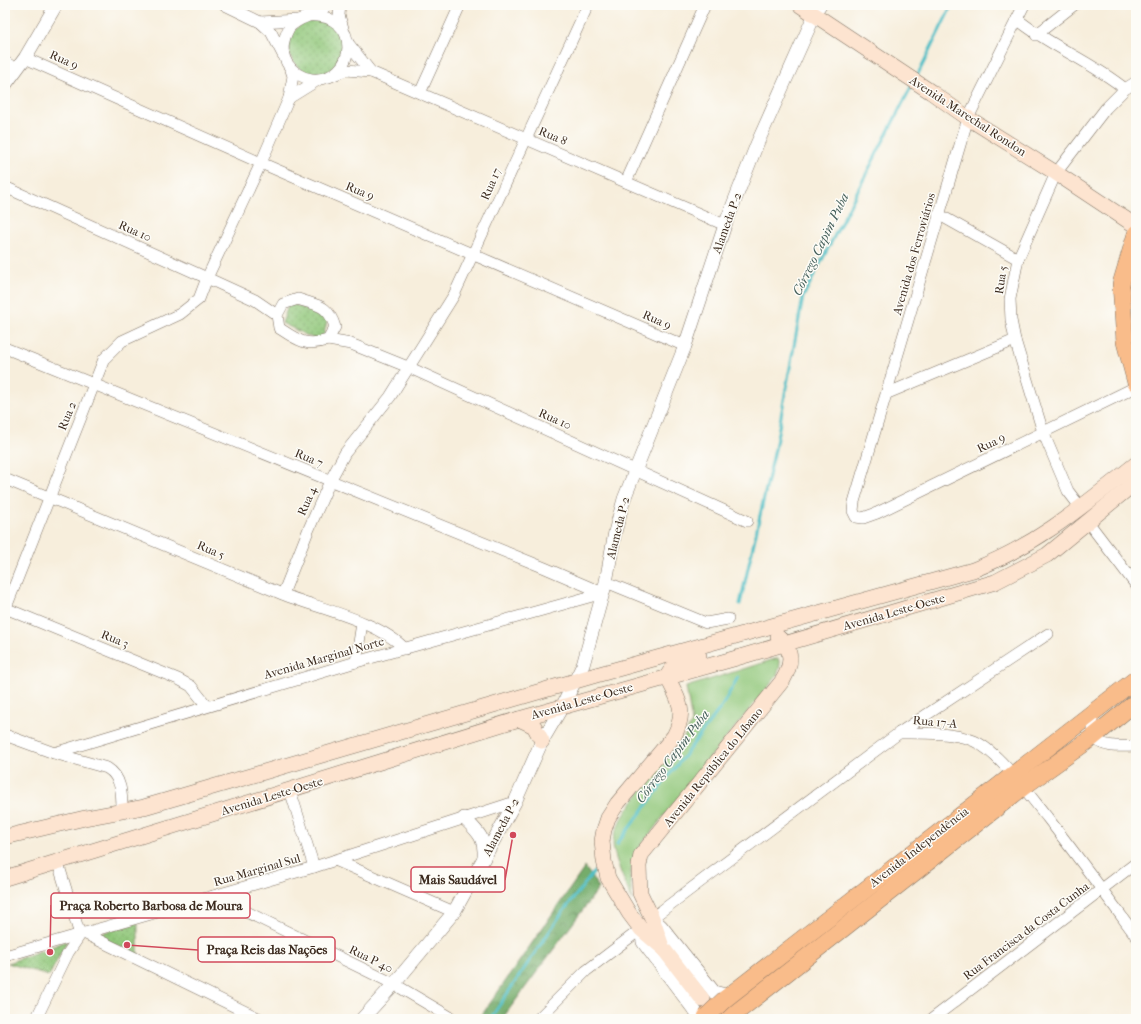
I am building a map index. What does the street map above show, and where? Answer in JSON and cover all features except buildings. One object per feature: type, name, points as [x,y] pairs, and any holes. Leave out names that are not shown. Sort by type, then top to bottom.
[{"type":"main road","name":"Avenida Marechal Rondon","points":[[800,5],[818,10],[896,69],[968,118],[1056,173],[1136,226]]},
{"type":"main road","points":[[1136,234],[1121,284],[1124,306],[1125,342],[1136,383]]},
{"type":"main road","points":[[1124,306],[1136,273]]},
{"type":"main road","name":"Avenida Leste-Oeste","points":[[5,837],[78,819],[159,803],[575,682],[973,570],[1013,553],[1038,539],[1081,508],[1136,464]]},
{"type":"main road","name":"Avenida Leste-Oeste","points":[[5,878],[58,863],[519,719],[785,644],[995,582],[1047,555],[1136,482]]},
{"type":"main road","points":[[761,629],[779,638],[785,644]]},
{"type":"main road","points":[[667,677],[674,666],[715,650],[726,639]]},
{"type":"main road","name":"Avenida República do Líbano","points":[[662,947],[652,918],[640,893],[639,866],[641,855],[783,680],[789,669],[791,659],[785,644]]},
{"type":"main road","name":"Avenida República do Líbano","points":[[667,677],[682,709],[680,726],[674,736],[617,804],[608,818],[602,841],[604,861],[608,878],[618,896],[641,929],[662,947],[703,1000]]},
{"type":"main road","name":"Avenida Independência","points":[[704,1018],[727,998],[1012,774],[1136,679]]},
{"type":"main road","name":"Avenida Independência","points":[[739,1014],[1023,787],[1093,737],[1136,702]]},
{"type":"main road","points":[[519,719],[534,726],[542,741]]},
{"type":"main road","points":[[877,880],[888,894]]},
{"type":"street","points":[[5,86],[25,58],[56,5]]},
{"type":"street","points":[[226,5],[260,22],[271,32],[287,62],[297,74],[307,79],[323,78]]},
{"type":"street","points":[[287,62],[283,47],[285,36],[290,27],[303,18],[324,9],[327,5]]},
{"type":"street","points":[[289,98],[337,71],[344,63],[348,54],[346,38],[339,15],[340,5]]},
{"type":"street","points":[[420,93],[460,5]]},
{"type":"street","name":"Rua 17","points":[[408,367],[454,295],[588,5]]},
{"type":"street","points":[[626,182],[705,5]]},
{"type":"street","name":"Avenida dos Ferroviários","points":[[856,517],[853,511],[854,502],[888,393],[938,214],[968,118],[1024,5]]},
{"type":"street","points":[[1036,35],[1074,5]]},
{"type":"street","name":"Alameda P-2","points":[[362,1019],[394,984],[454,912],[515,802],[542,741],[562,707],[583,665],[604,588],[624,499],[685,346],[725,224],[757,144],[818,10]]},
{"type":"street","points":[[260,22],[319,15],[330,18],[338,24],[370,72]]},
{"type":"street","points":[[1017,19],[1036,35],[1108,75],[1125,89]]},
{"type":"street","name":"Rua 9","points":[[25,58],[261,163],[685,346]]},
{"type":"street","points":[[5,62],[16,69]]},
{"type":"street","name":"Rua 2","points":[[5,608],[104,359],[122,341],[180,314],[199,299],[207,278],[261,163],[289,98],[293,76],[287,62]]},
{"type":"street","name":"Rua 8","points":[[323,78],[346,70],[370,72],[725,224]]},
{"type":"street","name":"Rua 5","points":[[1081,508],[1068,491],[1043,432],[1015,340],[1011,320],[1010,299],[1018,259],[1056,173],[1106,108],[1125,89],[1136,82]]},
{"type":"street","name":"Rua 10","points":[[5,187],[254,300],[277,315]]},
{"type":"street","points":[[938,214],[1018,259]]},
{"type":"street","points":[[298,298],[326,308],[335,327],[328,340],[315,344],[295,339],[279,328],[277,315],[283,304],[298,298]]},
{"type":"street","name":"Rua 10","points":[[254,300],[283,304]]},
{"type":"street","name":"Rua 10","points":[[335,327],[351,344]]},
{"type":"street","name":"Rua 10","points":[[328,340],[351,344],[408,367],[747,521]]},
{"type":"street","points":[[888,393],[1015,340]]},
{"type":"street","name":"Rua 7","points":[[5,348],[545,568],[706,623],[728,619]]},
{"type":"street","name":"Rua 4","points":[[284,594],[330,481],[345,453],[390,397],[408,367]]},
{"type":"street","name":"Rua 9","points":[[856,517],[863,518],[877,513],[1136,387]]},
{"type":"street","name":"Rua 5","points":[[5,479],[284,594],[362,623],[389,635],[405,649]]},
{"type":"street","points":[[1088,522],[1136,585]]},
{"type":"street","name":"Avenida Marginal Norte","points":[[54,753],[207,706],[405,649],[604,588]]},
{"type":"street","name":"Rua 3","points":[[5,608],[178,679],[191,686],[207,706]]},
{"type":"street","points":[[356,662],[362,623]]},
{"type":"street","points":[[899,732],[1048,634]]},
{"type":"street","points":[[1093,713],[1093,737],[1097,741],[1114,747],[1136,746]]},
{"type":"street","name":"Rua 17-A","points":[[652,918],[899,732],[958,737],[975,741],[988,750],[1023,787],[1103,889],[1136,936]]},
{"type":"street","points":[[8,739],[101,766],[113,772],[121,788],[122,811]]},
{"type":"street","points":[[290,790],[314,867]]},
{"type":"street","name":"Rua Marginal Sul","points":[[5,956],[314,867],[515,802]]},
{"type":"street","points":[[464,818],[481,836],[485,844],[484,859]]},
{"type":"street","points":[[335,860],[454,912]]},
{"type":"street","points":[[58,863],[82,934],[260,1019]]},
{"type":"street","name":"Rua Francisca da Costa Cunha","points":[[932,1019],[1136,863]]},
{"type":"street","name":"Rua P 40","points":[[214,896],[394,984],[450,1017]]},
{"type":"street","name":"Avenida República do Líbano","points":[[652,918],[661,926],[714,992],[727,998]]},
{"type":"street","points":[[538,1019],[586,971],[641,929]]},
{"type":"street","name":"Avenida República do Líbano","points":[[641,929],[643,942],[704,1018]]},
{"type":"street","points":[[36,1019],[68,953],[82,934]]},
{"type":"green space","points":[[316,20],[326,22],[335,28],[341,37],[343,47],[341,57],[335,66],[326,72],[316,74],[306,72],[297,66],[291,57],[289,47],[291,37],[297,28],[306,22]]},
{"type":"green space","points":[[289,303],[328,316],[323,339],[314,339],[282,323]]},
{"type":"green space","points":[[778,658],[780,665],[777,676],[698,772],[635,853],[630,875],[632,900],[617,862],[613,842],[622,818],[655,772],[685,736],[692,722],[686,687]]},
{"type":"green space","points":[[585,867],[599,888],[502,1019],[479,1019]]},
{"type":"green space","points":[[138,923],[138,955],[94,935]]},
{"type":"green space","points":[[67,941],[49,976],[8,963]]},
{"type":"waterway","name":"Córrego Capim Puba","points":[[917,76],[952,5]]},
{"type":"waterway","name":"Córrego Capim Puba","points":[[740,604],[775,449],[803,297],[912,85]]},
{"type":"waterway","name":"Córrego Capim Puba","points":[[617,844],[722,706],[738,677]]},
{"type":"waterway","name":"Córrego Capim Puba","points":[[490,1019],[562,913],[594,872]]},
{"type":"place","name":"Mais Saudável","points":[[513,835]]},
{"type":"place","name":"Praça Reis das Nações","points":[[127,945]]},
{"type":"place","name":"Praça Roberto Barbosa de Moura","points":[[50,952]]}]
